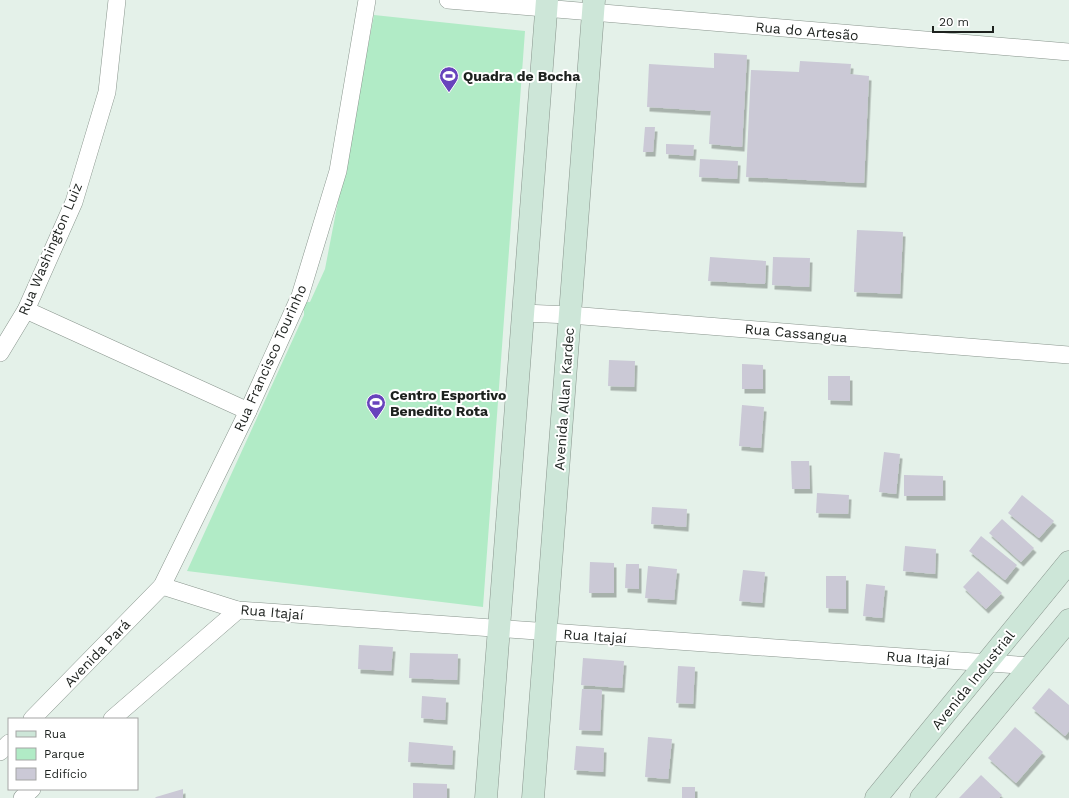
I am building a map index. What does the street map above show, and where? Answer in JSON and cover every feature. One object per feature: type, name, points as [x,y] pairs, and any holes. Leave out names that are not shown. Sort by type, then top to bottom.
[{"type":"street","name":"Rua Washington Luiz","points":[[0,353],[26,310],[74,202],[107,92],[117,0]]},
{"type":"street","name":"Rua Francisco Tourinho","points":[[162,586],[248,411],[300,296],[338,171],[367,0]]},
{"type":"street","name":"Rua do Artesão","points":[[448,0],[593,7],[1069,52]]},
{"type":"street","points":[[486,798],[546,5]]},
{"type":"street","name":"Avenida Allan Kardec","points":[[533,798],[593,7]]},
{"type":"street","points":[[26,310],[248,411]]},
{"type":"street","name":"Rua Cassangua","points":[[523,313],[570,315],[1069,355]]},
{"type":"street","name":"Avenida Industrial","points":[[876,798],[1069,562]]},
{"type":"street","name":"Rua Itajaí","points":[[162,586],[238,610],[1031,666]]},
{"type":"street","name":"Avenida Pará","points":[[33,718],[162,586]]},
{"type":"street","points":[[113,718],[238,610]]},
{"type":"street","points":[[921,798],[1069,620]]},
{"type":"street","points":[[0,752],[8,744]]},
{"type":"street","points":[[22,798],[31,790]]},
{"type":"green space","name":"Centro Esportivo Benedito Rota","points":[[374,15],[525,31],[483,607],[187,571],[304,315],[304,302],[310,302],[325,269]]},
{"type":"building","points":[[714,53],[747,55],[742,147],[709,144],[711,111],[647,107],[649,64],[714,68]]},
{"type":"building","points":[[800,61],[851,64],[850,74],[869,76],[864,183],[746,177],[751,70],[799,72]]},
{"type":"building","points":[[645,127],[655,127],[653,152],[643,152]]},
{"type":"building","points":[[666,144],[694,145],[693,156],[666,154]]},
{"type":"building","points":[[700,159],[738,161],[737,179],[699,177]]},
{"type":"building","points":[[857,230],[903,232],[900,294],[854,292]]},
{"type":"building","points":[[710,257],[766,261],[765,284],[708,281]]},
{"type":"building","points":[[773,257],[810,258],[809,287],[772,285]]},
{"type":"building","points":[[609,360],[635,361],[634,387],[608,386]]},
{"type":"building","points":[[742,364],[763,365],[763,389],[742,389]]},
{"type":"building","points":[[828,376],[850,376],[850,401],[828,400]]},
{"type":"building","points":[[742,405],[764,407],[761,448],[739,446]]},
{"type":"building","points":[[884,452],[900,454],[896,494],[879,492]]},
{"type":"building","points":[[791,461],[809,461],[810,489],[792,489]]},
{"type":"building","points":[[904,475],[943,476],[943,496],[904,496]]},
{"type":"building","points":[[817,493],[849,495],[848,514],[816,513]]},
{"type":"building","points":[[1022,495],[1054,521],[1039,538],[1008,513]]},
{"type":"building","points":[[652,507],[687,509],[686,527],[651,524]]},
{"type":"building","points":[[1002,519],[1034,548],[1021,562],[989,533]]},
{"type":"building","points":[[981,536],[1017,565],[1005,580],[969,551]]},
{"type":"building","points":[[905,546],[936,549],[935,574],[903,571]]},
{"type":"building","points":[[590,562],[614,563],[614,593],[589,593]]},
{"type":"building","points":[[626,564],[639,564],[639,589],[625,588]]},
{"type":"building","points":[[648,566],[677,569],[674,600],[645,598]]},
{"type":"building","points":[[743,570],[765,572],[762,603],[739,601]]},
{"type":"building","points":[[978,571],[1002,593],[986,609],[963,587]]},
{"type":"building","points":[[826,576],[846,576],[846,609],[826,608]]},
{"type":"building","points":[[866,584],[885,586],[882,618],[863,616]]},
{"type":"building","points":[[359,645],[393,647],[391,671],[358,669]]},
{"type":"building","points":[[410,653],[458,654],[457,680],[409,678]]},
{"type":"building","points":[[583,658],[624,661],[622,688],[581,685]]},
{"type":"building","points":[[678,666],[695,667],[693,704],[676,703]]},
{"type":"building","points":[[1049,688],[1069,705],[1069,731],[1065,736],[1032,708]]},
{"type":"building","points":[[582,689],[602,690],[600,731],[579,730]]},
{"type":"building","points":[[422,696],[446,698],[445,720],[421,718]]},
{"type":"building","points":[[1015,727],[1043,752],[1016,783],[988,758]]},
{"type":"building","points":[[648,737],[672,739],[668,779],[645,777]]},
{"type":"building","points":[[409,742],[453,746],[452,765],[408,762]]},
{"type":"building","points":[[576,746],[604,748],[603,772],[574,770]]},
{"type":"building","points":[[981,775],[1002,795],[999,798],[959,798]]},
{"type":"building","points":[[413,783],[447,784],[447,798],[413,798]]},
{"type":"building","points":[[682,787],[695,787],[695,798],[682,798]]},
{"type":"building","points":[[183,789],[183,798],[155,798],[156,797]]},
{"type":"place","name":"Quadra de Bocha","points":[[449,93]]},
{"type":"place","name":"Centro Esportivo Benedito Rota","points":[[376,420]]}]
